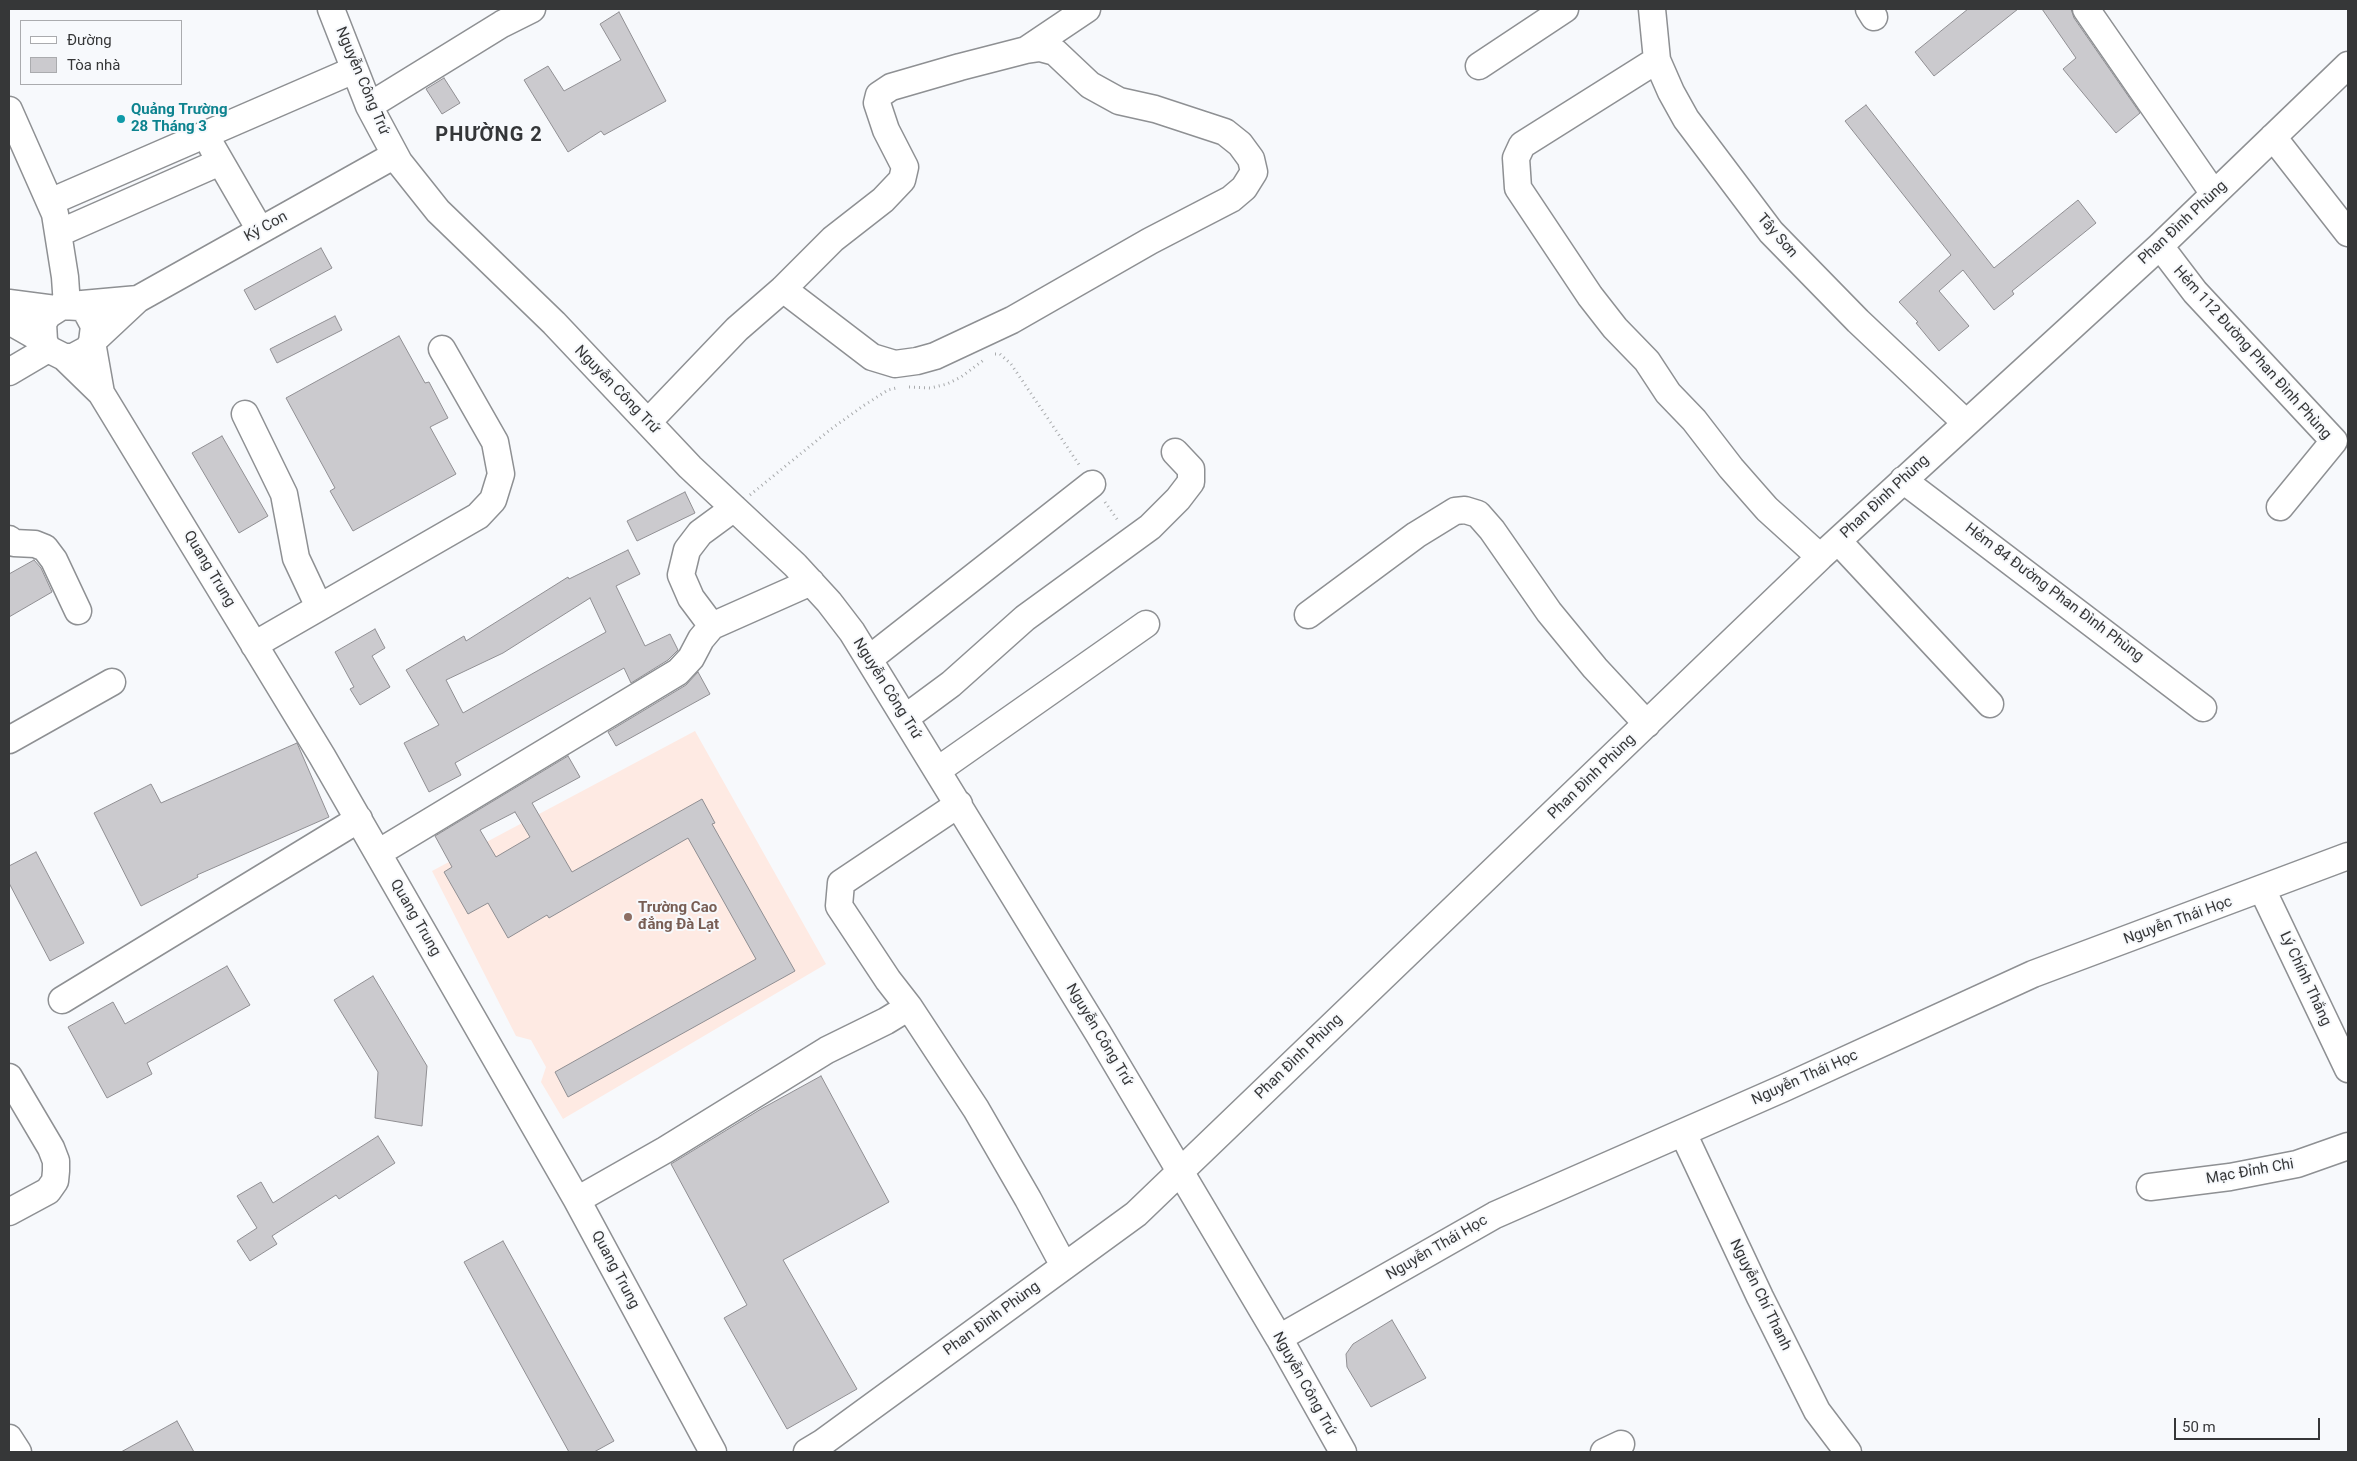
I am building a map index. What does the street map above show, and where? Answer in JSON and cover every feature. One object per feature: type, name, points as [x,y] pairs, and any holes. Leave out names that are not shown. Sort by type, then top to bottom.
[{"type":"street","name":"Nguyễn Công Trứ","points":[[331,9],[369,106],[395,155],[438,211],[554,323],[690,467],[811,582],[852,632],[960,804],[1180,1171],[1343,1452]]},
{"type":"street","points":[[369,106],[498,16],[532,9]]},
{"type":"street","points":[[1026,50],[1087,9]]},
{"type":"street","points":[[1479,66],[1565,9]]},
{"type":"street","name":"Tây Sơn","points":[[1652,9],[1657,60],[1686,119],[1771,232],[1858,321],[1965,422]]},
{"type":"street","points":[[2086,9],[2214,194]]},
{"type":"street","points":[[648,422],[737,329],[783,289],[833,239],[883,200],[902,180],[906,167],[886,130],[877,103],[879,95],[884,90],[924,77],[1040,48],[1055,52],[1090,85],[1119,101],[1155,109],[1225,132],[1240,144],[1251,158],[1254,172],[1244,188],[1231,199],[1150,241],[1012,320],[935,356],[895,364],[872,358],[783,289]]},
{"type":"street","points":[[1657,60],[1522,145],[1516,158],[1518,188],[1590,296],[1615,328],[1646,362],[1668,393],[1694,420],[1731,468],[1767,509],[1829,549],[1990,704]]},
{"type":"street","name":"Phan Đình Phùng","points":[[807,1452],[1136,1214],[1829,549],[1965,422],[2160,246],[2348,65]]},
{"type":"street","points":[[50,202],[354,70]]},
{"type":"street","points":[[9,110],[55,214],[59,233],[65,277],[64,307],[44,323],[52,349]]},
{"type":"street","points":[[205,135],[260,230]]},
{"type":"street","points":[[2273,137],[2348,233]]},
{"type":"street","name":"Ký Con","points":[[92,342],[138,299],[395,155]]},
{"type":"street","points":[[59,233],[220,162]]},
{"type":"street","name":"Hẻm 112 Đường Phan Đình Phùng","points":[[2160,246],[2195,292],[2334,441],[2280,506]]},
{"type":"street","name":"Ký Con","points":[[64,307],[138,299]]},
{"type":"street","points":[[9,303],[79,307],[91,318],[94,326],[92,342],[81,354],[73,357],[52,349],[9,372]]},
{"type":"street","name":"Quang Trung","points":[[9,321],[52,349],[101,392],[378,853],[577,1200],[713,1452]]},
{"type":"street","name":"Quang Trung","points":[[92,342],[101,392]]},
{"type":"street","points":[[254,645],[478,516],[494,500],[501,474],[495,442],[442,350]]},
{"type":"street","points":[[245,414],[284,494],[296,558],[319,607]]},
{"type":"street","points":[[905,718],[951,684],[1026,618],[1150,527],[1178,499],[1191,482],[1191,469],[1175,452]]},
{"type":"street","name":"Hẻm 84 Đường Phan Đình Phùng","points":[[1903,480],[2203,708]]},
{"type":"street","points":[[869,659],[1092,484]]},
{"type":"street","points":[[712,626],[691,598],[682,575],[687,550],[700,533],[734,508]]},
{"type":"street","points":[[1308,615],[1416,534],[1455,511],[1466,510],[1478,514],[1492,530],[1550,612],[1595,668],[1647,724]]},
{"type":"street","points":[[9,539],[14,543],[35,544],[45,548],[54,560],[78,611]]},
{"type":"street","points":[[378,853],[678,672],[691,658],[701,639],[712,626],[811,582]]},
{"type":"street","points":[[938,770],[1146,624]]},
{"type":"street","points":[[9,740],[112,682]]},
{"type":"street","points":[[960,804],[840,883],[839,906],[888,980],[910,1007],[976,1109],[1064,1266]]},
{"type":"street","points":[[62,1000],[358,819]]},
{"type":"street","name":"Nguyễn Thái Học","points":[[1278,1338],[1496,1215],[1683,1133],[2033,974],[2348,856]]},
{"type":"street","name":"Lý Chính Thắng","points":[[2262,889],[2348,1069]]},
{"type":"street","points":[[577,1200],[665,1150],[827,1050],[910,1007]]},
{"type":"street","points":[[9,1078],[51,1148],[56,1161],[55,1181],[48,1191],[9,1212]]},
{"type":"street","name":"Nguyễn Chí Thanh","points":[[1683,1133],[1816,1411],[1848,1452]]},
{"type":"street","name":"Mạc Đỉnh Chi","points":[[2150,1187],[2230,1177],[2297,1164],[2343,1150],[2348,1146]]},
{"type":"street","points":[[9,1438],[18,1452]]},
{"type":"path","points":[[734,508],[831,429],[888,390],[900,386],[930,388],[947,384],[961,377],[987,358],[1000,354],[1011,364],[1132,540]]},
{"type":"shaded area","name":"Trường Cao đẳng Đà Lạt","points":[[695,731],[826,964],[563,1119],[541,1082],[546,1067],[531,1040],[516,1036],[432,871]]},
{"type":"building","points":[[1968,9],[2018,9],[1934,76],[1915,52]]},
{"type":"building","points":[[2042,9],[2071,9],[2074,18],[2140,113],[2116,133],[2063,69],[2076,58]]},
{"type":"building","points":[[619,12],[666,101],[604,135],[601,131],[568,152],[524,80],[548,66],[564,91],[621,60],[600,24]]},
{"type":"building","points":[[444,78],[460,103],[442,114],[426,89]]},
{"type":"building","points":[[1866,105],[1994,268],[2078,200],[2096,223],[2012,291],[2014,294],[1994,310],[1963,270],[1939,291],[1969,326],[1939,351],[1916,323],[1918,322],[1899,302],[1951,255],[1845,121]]},
{"type":"building","points":[[321,248],[332,268],[255,310],[244,290]]},
{"type":"building","points":[[335,316],[342,330],[277,363],[270,349]]},
{"type":"building","points":[[399,336],[425,383],[429,382],[448,418],[430,427],[456,474],[353,531],[330,491],[335,488],[286,398]]},
{"type":"building","points":[[222,436],[268,516],[239,533],[192,453]]},
{"type":"building","points":[[685,492],[695,513],[637,541],[627,521]]},
{"type":"building","points":[[628,550],[640,574],[616,586],[645,646],[670,634],[678,650],[668,660],[631,683],[624,668],[455,763],[461,775],[429,792],[404,743],[439,725],[406,670],[464,636],[466,641],[568,577],[569,579]],"holes":[[[590,598],[606,632],[463,713],[446,680],[503,653]]]},
{"type":"building","points":[[34,560],[41,568],[52,592],[9,617],[9,574]]},
{"type":"building","points":[[375,629],[385,648],[372,656],[390,687],[360,705],[350,689],[354,687],[335,652]]},
{"type":"building","points":[[698,672],[710,694],[616,746],[608,732],[686,685]]},
{"type":"building","points":[[297,743],[329,817],[197,875],[198,877],[141,906],[94,813],[151,784],[161,803]]},
{"type":"building","points":[[568,756],[580,777],[532,803],[572,872],[702,799],[715,823],[712,824],[795,971],[568,1097],[555,1072],[756,959],[688,838],[549,918],[547,915],[508,938],[488,903],[468,914],[444,872],[452,867],[435,836]],"holes":[[[515,812],[530,837],[496,857],[480,830]]]},
{"type":"building","points":[[36,852],[84,943],[50,961],[9,883],[9,866]]},
{"type":"building","points":[[227,966],[250,1005],[147,1063],[152,1074],[107,1098],[68,1027],[113,1002],[125,1024]]},
{"type":"building","points":[[373,976],[427,1066],[422,1126],[375,1118],[378,1072],[334,1000]]},
{"type":"building","points":[[821,1076],[889,1202],[783,1260],[857,1389],[787,1429],[724,1318],[747,1305],[671,1164],[761,1109]]},
{"type":"building","points":[[378,1136],[395,1163],[339,1199],[336,1195],[272,1236],[277,1244],[250,1261],[237,1241],[257,1228],[237,1196],[261,1182],[273,1203]]},
{"type":"building","points":[[503,1241],[614,1441],[594,1452],[569,1452],[464,1262]]},
{"type":"building","points":[[1392,1320],[1426,1378],[1371,1407],[1347,1367],[1346,1354],[1353,1344]]},
{"type":"building","points":[[177,1421],[194,1452],[121,1452]]},
{"type":"place","name":"Quảng Trường 28 Tháng 3","points":[[121,119]]},
{"type":"place","name":"Trường Cao đẳng Đà Lạt","points":[[628,917]]},
{"type":"district","name":"PHƯỜNG 2","points":[[489,136]]}]
